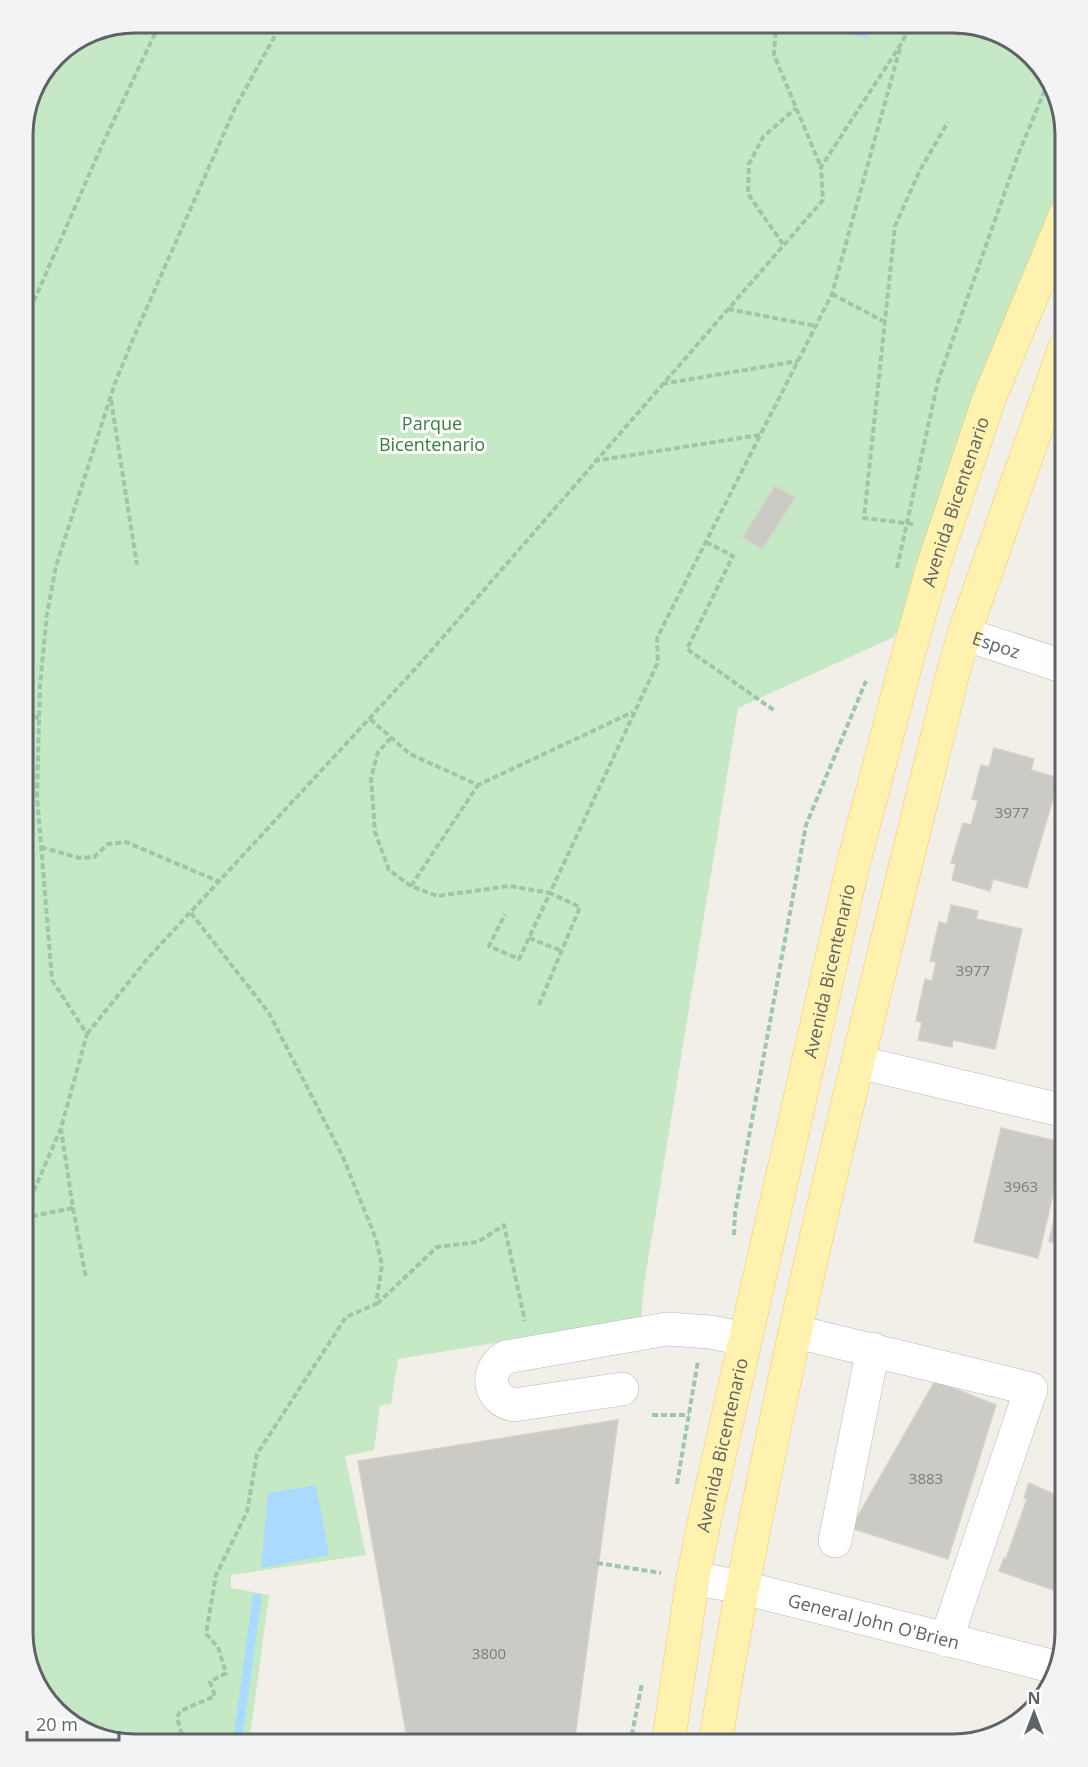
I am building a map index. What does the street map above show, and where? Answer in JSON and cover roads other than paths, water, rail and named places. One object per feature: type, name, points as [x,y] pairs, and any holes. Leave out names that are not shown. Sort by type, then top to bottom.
[{"type":"main road","name":"Avenida Bicentenario","points":[[669,1734],[678,1576],[744,1339],[852,869],[909,652],[946,525],[989,399],[1055,240]]},
{"type":"main road","points":[[717,1734],[741,1587],[797,1332],[858,1062],[963,634],[1055,375]]},
{"type":"street","name":"Espoz","points":[[963,634],[1055,664]]},
{"type":"street","points":[[858,1062],[1055,1109]]},
{"type":"street","points":[[622,1389],[514,1405],[500,1399],[492,1386],[493,1369],[506,1357],[667,1329],[711,1332],[744,1339]]},
{"type":"street","points":[[797,1332],[1031,1389],[946,1640]]},
{"type":"street","points":[[835,1541],[873,1349]]},
{"type":"street","name":"General John O'Brien","points":[[678,1576],[741,1587],[1049,1665]]},
{"type":"water","points":[[846,33],[868,33],[868,39]]},
{"type":"water","points":[[316,1485],[329,1555],[261,1568],[268,1493]]},
{"type":"waterway","points":[[238,1734],[257,1598]]},
{"type":"park label","name":"Parque Bicentenario","points":[[432,433]]}]
